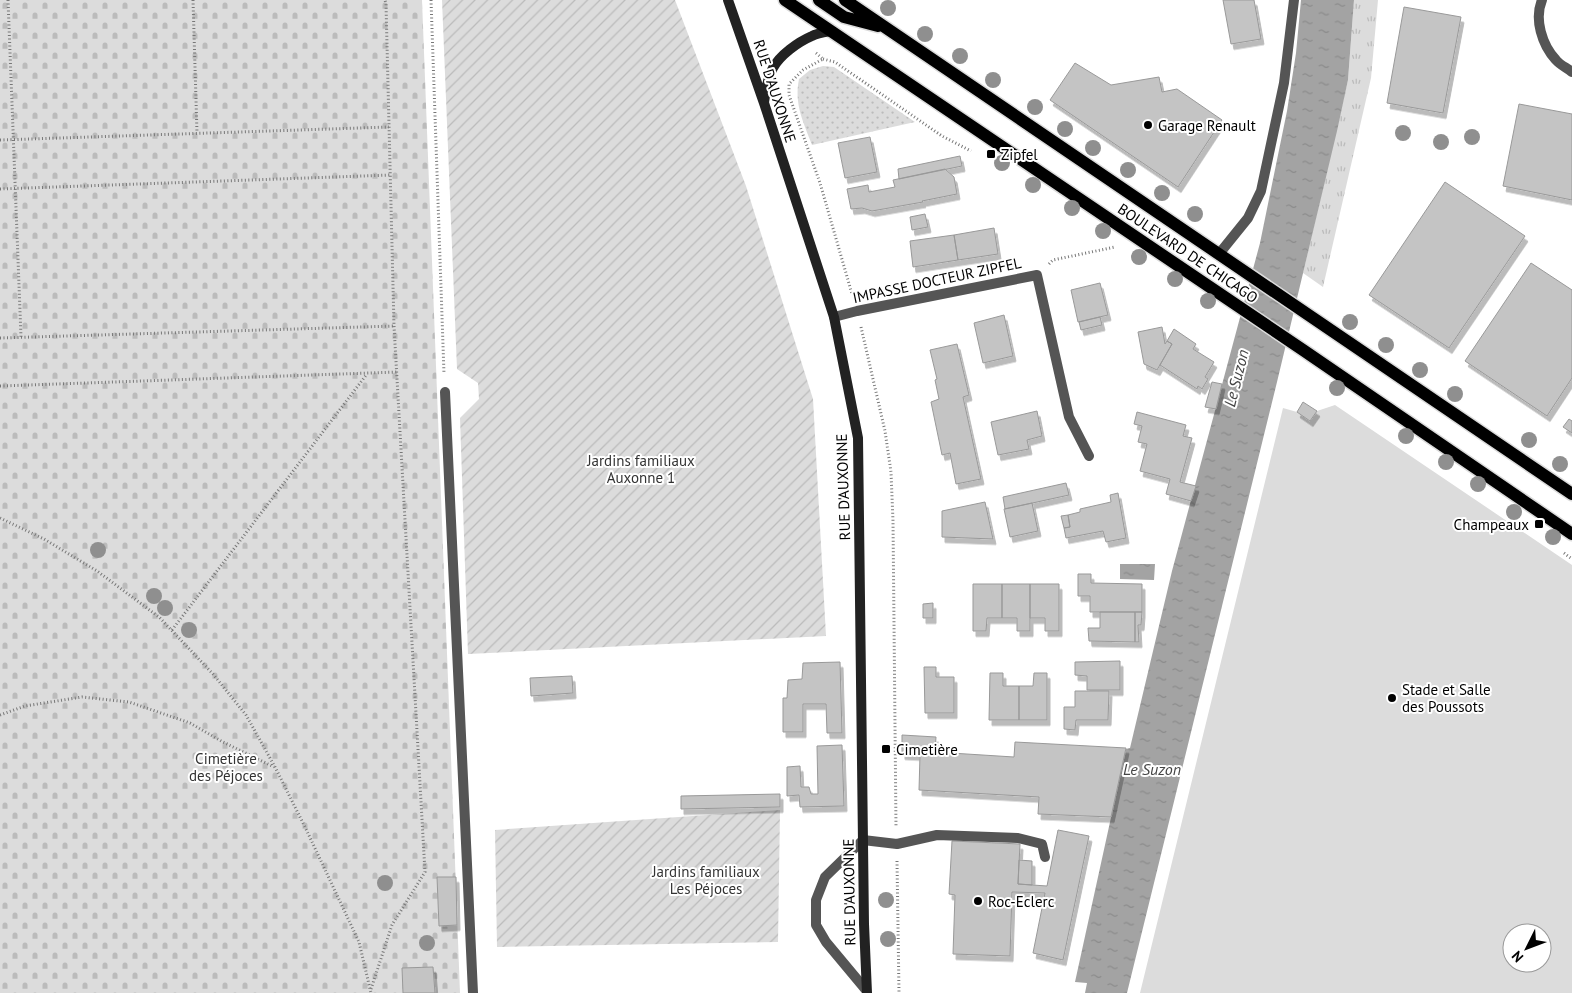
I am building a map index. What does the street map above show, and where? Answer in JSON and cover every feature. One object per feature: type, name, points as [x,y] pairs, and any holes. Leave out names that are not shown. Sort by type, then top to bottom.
[{"type":"main road","name":"RUE D'AUXONNE","points":[[728,0],[764,103],[834,318],[858,438],[866,992]]},
{"type":"main road","name":"BOULEVARD DE CHICAGO","points":[[785,0],[1118,224],[1572,534]]},
{"type":"main road","points":[[819,0],[844,17],[887,29]]},
{"type":"main road","name":"BOULEVARD DE CHICAGO","points":[[845,0],[1572,494]]},
{"type":"main road","points":[[764,103],[768,81],[779,59],[795,45],[812,35],[831,31]]},
{"type":"street","points":[[1219,254],[1248,218],[1261,192],[1284,83],[1294,0]]},
{"type":"street","points":[[1542,0],[1539,24],[1544,44],[1556,60],[1572,72]]},
{"type":"street","name":"IMPASSE DOCTEUR ZIPFEL","points":[[834,318],[857,311],[1037,275],[1069,417],[1089,456]]},
{"type":"street","points":[[445,392],[473,993]]},
{"type":"street","points":[[866,992],[826,942],[816,925],[816,900],[826,877],[863,840],[897,844],[937,835],[1018,838],[1042,844],[1045,857]]},
{"type":"path","points":[[8,0],[22,337]]},
{"type":"path","points":[[193,0],[197,133]]},
{"type":"path","points":[[371,991],[392,925],[425,872],[394,326],[385,0]]},
{"type":"path","points":[[431,0],[445,392]]},
{"type":"path","points":[[823,59],[835,62],[942,136],[979,156]]},
{"type":"path","points":[[0,140],[389,127]]},
{"type":"path","points":[[0,189],[390,176]]},
{"type":"path","points":[[1107,242],[1123,252]]},
{"type":"path","points":[[1037,275],[1053,260],[1115,247]]},
{"type":"path","points":[[0,338],[394,326]]},
{"type":"path","points":[[0,386],[397,372]]},
{"type":"path","points":[[172,630],[367,374]]},
{"type":"path","points":[[0,518],[44,539],[97,571],[159,617],[213,674],[246,715],[305,827],[359,942],[371,991]]},
{"type":"path","points":[[0,716],[26,706],[82,696],[129,702],[190,723],[223,742],[275,767]]},
{"type":"green space","name":"Cimetière des Péjoces","points":[[0,0],[422,0],[460,993],[0,993]]},
{"type":"green space","name":"Jardins familiaux Auxonne 1","points":[[442,0],[675,0],[746,186],[813,399],[826,636],[468,654],[460,418],[479,399],[478,383],[457,369]]},
{"type":"green space","points":[[1354,0],[1378,0],[1371,78],[1323,287],[1303,273],[1348,80]]},
{"type":"green space","points":[[823,66],[834,67],[915,122],[812,145],[799,105],[799,79],[810,70]]},
{"type":"green space","name":"Stade et Salle des Poussots","points":[[1335,405],[1572,565],[1572,993],[1140,993],[1283,408],[1297,412],[1310,421],[1317,411]]},
{"type":"green space","name":"Jardins familiaux Les Péjoces","points":[[780,810],[778,942],[497,947],[495,830]]},
{"type":"water","name":"Le Suzon","points":[[1301,0],[1354,0],[1348,80],[1337,131],[1127,993],[1085,993],[1087,983],[1075,982],[1126,749],[1130,748],[1172,571],[1260,243],[1287,111],[1296,53]]},
{"type":"water","points":[[1120,564],[1155,564],[1154,580],[1120,579]]},
{"type":"building","points":[[1223,0],[1254,0],[1261,39],[1231,44]]},
{"type":"building","points":[[1404,7],[1461,17],[1443,113],[1387,103]]},
{"type":"building","points":[[1075,63],[1111,85],[1159,77],[1162,92],[1177,89],[1222,120],[1178,187],[1050,100]]},
{"type":"building","points":[[1519,104],[1572,114],[1572,200],[1503,186]]},
{"type":"building","points":[[870,137],[877,172],[845,178],[838,143]]},
{"type":"building","points":[[960,156],[962,166],[899,179],[898,169]]},
{"type":"building","points":[[945,169],[954,177],[957,194],[872,211],[862,208],[851,209],[847,189],[868,185],[869,192],[895,187],[893,180]]},
{"type":"building","points":[[1445,182],[1525,236],[1449,348],[1369,295]]},
{"type":"building","points":[[925,214],[928,227],[912,230],[910,217]]},
{"type":"building","points":[[994,228],[998,254],[958,260],[954,235]]},
{"type":"building","points":[[954,235],[958,260],[913,267],[910,241]]},
{"type":"building","points":[[1531,263],[1572,290],[1572,378],[1547,416],[1465,361]]},
{"type":"building","points":[[1100,283],[1108,315],[1078,322],[1071,290]]},
{"type":"building","points":[[1004,315],[1013,356],[983,363],[974,323]]},
{"type":"building","points":[[1100,317],[1102,325],[1081,330],[1079,322]]},
{"type":"building","points":[[1162,327],[1165,344],[1167,341],[1172,344],[1157,370],[1144,364],[1138,332]]},
{"type":"building","points":[[1174,329],[1196,344],[1193,349],[1214,362],[1205,377],[1208,379],[1202,389],[1198,386],[1197,389],[1160,365],[1172,344],[1167,341]]},
{"type":"building","points":[[957,344],[969,395],[963,397],[981,479],[956,484],[950,453],[942,455],[931,402],[939,399],[935,380],[937,379],[930,350]]},
{"type":"building","points":[[1212,382],[1222,384],[1216,409],[1205,407]]},
{"type":"building","points":[[1303,402],[1317,411],[1310,421],[1297,412]]},
{"type":"building","points":[[1037,411],[1042,436],[1027,440],[1029,449],[998,455],[991,422]]},
{"type":"building","points":[[1137,412],[1186,425],[1183,436],[1192,438],[1180,482],[1196,486],[1191,501],[1166,494],[1170,479],[1140,471],[1147,444],[1138,442],[1142,426],[1134,424]]},
{"type":"building","points":[[1569,419],[1572,421],[1572,433],[1563,427]]},
{"type":"building","points":[[1066,483],[1069,495],[1005,509],[1003,497]]},
{"type":"building","points":[[1118,493],[1126,538],[1106,542],[1103,531],[1066,538],[1064,528],[1070,527],[1068,515],[1080,512],[1080,509],[1111,502],[1110,495]]},
{"type":"building","points":[[985,502],[993,539],[942,537],[942,511]]},
{"type":"building","points":[[1032,503],[1038,531],[1010,537],[1004,509]]},
{"type":"building","points":[[1068,515],[1070,527],[1064,528],[1061,516]]},
{"type":"building","points":[[1078,574],[1091,574],[1091,583],[1142,584],[1142,612],[1090,612],[1090,596],[1078,596]]},
{"type":"building","points":[[973,584],[1002,584],[1002,618],[987,618],[986,631],[973,631]]},
{"type":"building","points":[[1002,584],[1030,584],[1030,631],[1017,631],[1017,618],[1002,618]]},
{"type":"building","points":[[1030,584],[1059,584],[1059,631],[1045,631],[1045,618],[1030,618]]},
{"type":"building","points":[[933,603],[933,618],[923,618],[923,604]]},
{"type":"building","points":[[1100,612],[1135,612],[1135,642],[1089,641],[1088,628],[1100,628]]},
{"type":"building","points":[[1135,612],[1142,612],[1141,625],[1138,625],[1139,642],[1135,642]]},
{"type":"building","points":[[1120,661],[1120,690],[1087,690],[1087,676],[1075,675],[1075,662]]},
{"type":"building","points":[[840,662],[842,733],[827,733],[826,704],[803,704],[803,732],[783,732],[783,698],[787,698],[788,680],[802,679],[803,663]]},
{"type":"building","points":[[924,667],[936,667],[936,677],[954,677],[954,713],[925,713]]},
{"type":"building","points":[[990,673],[1003,673],[1003,686],[1019,686],[1019,720],[989,720]]},
{"type":"building","points":[[1034,673],[1047,673],[1047,720],[1019,720],[1019,686],[1033,686]]},
{"type":"building","points":[[572,676],[573,693],[531,696],[530,678]]},
{"type":"building","points":[[1075,691],[1109,691],[1108,720],[1076,720],[1075,730],[1064,729],[1064,707],[1075,707]]},
{"type":"building","points":[[902,735],[936,737],[935,752],[1014,757],[1015,742],[1126,748],[1111,817],[1038,814],[1039,797],[919,790],[920,755],[902,754]]},
{"type":"building","points":[[842,745],[844,806],[800,807],[799,795],[787,796],[787,767],[800,766],[801,787],[809,787],[811,794],[818,794],[817,746]]},
{"type":"building","points":[[780,794],[780,807],[681,809],[681,796]]},
{"type":"building","points":[[1058,830],[1089,836],[1063,960],[1033,953],[1045,893],[1012,892],[1010,956],[953,954],[955,895],[949,894],[952,841],[1020,844],[1018,884],[1047,886]]},
{"type":"building","points":[[1019,860],[1032,861],[1032,885],[1018,884]]},
{"type":"building","points":[[437,877],[456,877],[457,925],[439,926]]},
{"type":"building","points":[[433,967],[435,993],[403,993],[402,968]]},
{"type":"place","name":"Garage Renault","points":[[1148,125]]},
{"type":"place","name":"Zipfel","points":[[991,154]]},
{"type":"place","name":"Champeaux","points":[[1539,524]]},
{"type":"place","name":"Stade et Salle des Poussots","points":[[1392,698]]},
{"type":"place","name":"Cimetière","points":[[886,749]]},
{"type":"place","name":"Roc-Eclerc","points":[[978,901]]}]
